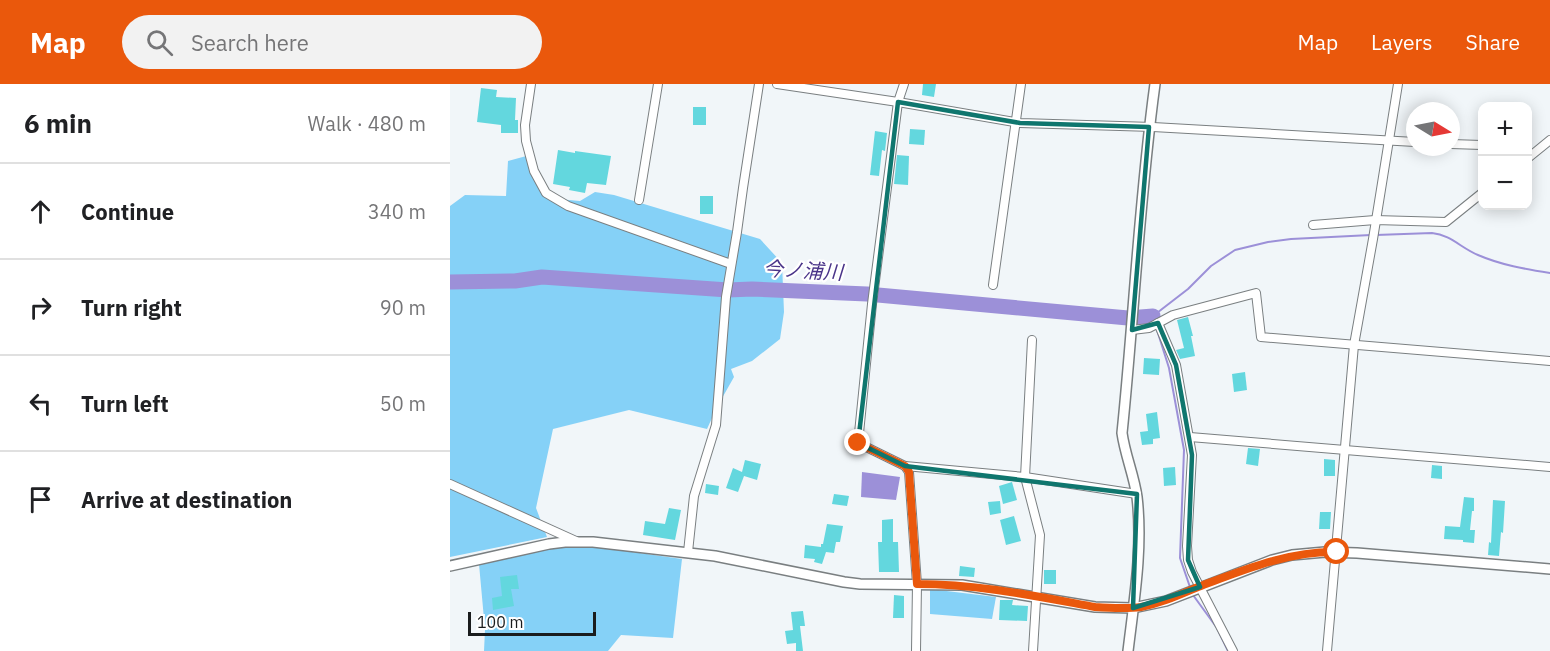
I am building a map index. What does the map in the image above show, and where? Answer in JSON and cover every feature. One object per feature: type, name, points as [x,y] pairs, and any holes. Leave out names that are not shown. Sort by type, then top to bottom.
[{"type":"street","points":[[531,84],[525,125],[526,141],[534,171],[546,193],[568,206],[731,264]]},
{"type":"street","points":[[639,200],[658,84]]},
{"type":"street","points":[[688,552],[694,496],[716,425],[726,297],[759,84]]},
{"type":"street","points":[[777,84],[1015,122],[1406,142]]},
{"type":"street","points":[[904,84],[898,102],[872,304],[858,443],[905,466],[1025,477],[1137,494]]},
{"type":"street","points":[[993,285],[1021,84]]},
{"type":"street","points":[[1128,651],[1138,557],[1137,494],[1122,433],[1149,127],[1155,84]]},
{"type":"street","points":[[1327,651],[1354,345],[1398,84]]},
{"type":"street","points":[[1529,156],[1550,140]]},
{"type":"street","points":[[1460,145],[1478,146]]},
{"type":"street","points":[[1532,148],[1539,148]]},
{"type":"street","points":[[1313,225],[1376,220],[1446,222],[1478,196]]},
{"type":"street","points":[[1132,330],[1149,328],[1173,315],[1256,293],[1261,338],[1550,361]]},
{"type":"street","points":[[1158,323],[1176,365],[1190,437],[1192,456],[1188,560],[1233,651]]},
{"type":"street","points":[[1032,340],[1025,477],[1040,535],[1033,651]]},
{"type":"street","points":[[1190,437],[1550,467]]},
{"type":"street","points":[[905,466],[909,472],[917,584],[916,651]]},
{"type":"street","points":[[450,484],[577,541]]},
{"type":"street","points":[[450,566],[549,544],[577,541],[715,556],[860,584],[945,584],[979,587],[1095,607],[1133,608],[1166,601],[1272,560],[1292,555],[1335,552],[1550,569]]},
{"type":"highlighted area","points":[[898,102],[1020,123],[1149,127],[1132,330],[1158,323],[1176,365],[1192,455],[1188,560],[1200,587],[1133,608],[1137,494],[905,466],[858,443]]},
{"type":"shaded area","points":[[530,155],[547,198],[580,201],[595,192],[614,195],[760,239],[782,263],[784,312],[780,339],[752,361],[731,369],[734,377],[707,429],[629,410],[553,429],[536,508],[547,537],[450,557],[450,206],[465,195],[506,196],[508,161]]},
{"type":"shaded area","points":[[862,472],[900,477],[896,500],[861,497]]},
{"type":"shaded area","points":[[583,545],[682,559],[673,638],[621,635],[608,651],[484,651],[485,630],[479,564],[522,550]]},
{"type":"shaded area","points":[[930,589],[996,597],[992,619],[930,614]]},
{"type":"building","points":[[923,84],[936,84],[934,97],[922,95]]},
{"type":"building","points":[[481,88],[497,90],[496,97],[516,98],[515,120],[518,120],[518,133],[501,133],[501,125],[477,122]]},
{"type":"building","points":[[693,107],[706,107],[706,125],[693,125]]},
{"type":"building","points":[[910,129],[925,130],[924,145],[909,144]]},
{"type":"building","points":[[875,131],[887,133],[885,151],[882,150],[879,176],[870,175]]},
{"type":"building","points":[[558,150],[611,156],[606,185],[587,183],[585,193],[553,184]]},
{"type":"building","points":[[897,155],[909,156],[908,185],[894,184]]},
{"type":"building","points":[[700,196],[713,196],[713,214],[700,214]]},
{"type":"building","points":[[1188,317],[1195,356],[1180,359],[1176,350],[1184,348],[1177,320]]},
{"type":"building","points":[[1144,358],[1160,359],[1159,375],[1143,374]]},
{"type":"building","points":[[1245,372],[1247,390],[1234,392],[1232,374]]},
{"type":"building","points":[[1157,412],[1160,438],[1153,439],[1153,444],[1142,445],[1140,432],[1148,431],[1146,414]]},
{"type":"building","points":[[1248,448],[1260,449],[1258,466],[1246,464]]},
{"type":"building","points":[[1324,459],[1335,460],[1335,476],[1324,476]]},
{"type":"building","points":[[745,460],[761,464],[757,480],[744,476],[738,492],[726,488],[733,468],[742,472]]},
{"type":"building","points":[[1432,465],[1442,466],[1442,479],[1431,478]]},
{"type":"building","points":[[1175,467],[1176,485],[1164,486],[1163,468]]},
{"type":"building","points":[[1012,482],[1017,500],[1003,504],[999,486]]},
{"type":"building","points":[[706,484],[719,486],[718,495],[705,493]]},
{"type":"building","points":[[834,494],[849,496],[847,506],[832,504]]},
{"type":"building","points":[[1464,497],[1474,498],[1470,530],[1475,530],[1474,543],[1444,539],[1445,526],[1460,527]]},
{"type":"building","points":[[1493,500],[1505,501],[1499,556],[1488,555],[1489,542],[1491,543]]},
{"type":"building","points":[[1000,501],[1001,513],[990,515],[988,502]]},
{"type":"building","points":[[669,508],[681,510],[675,540],[643,535],[645,521],[665,524]]},
{"type":"building","points":[[1320,512],[1331,512],[1330,529],[1319,529]]},
{"type":"building","points":[[1014,516],[1021,541],[1006,545],[1000,520]]},
{"type":"building","points":[[893,519],[893,542],[898,542],[899,572],[879,572],[878,542],[882,542],[882,520]]},
{"type":"building","points":[[827,524],[843,526],[840,542],[836,542],[834,553],[826,552],[822,564],[814,562],[815,559],[804,558],[805,545],[821,547]]},
{"type":"building","points":[[960,566],[975,568],[974,577],[959,576]]},
{"type":"building","points":[[1044,570],[1056,570],[1056,584],[1044,584]]},
{"type":"building","points":[[517,575],[519,589],[511,589],[514,606],[493,610],[492,598],[502,596],[500,577]]},
{"type":"building","points":[[894,595],[904,596],[904,618],[893,618]]},
{"type":"building","points":[[1000,600],[1013,600],[1012,605],[1028,606],[1027,621],[999,620]]},
{"type":"building","points":[[803,611],[805,626],[800,626],[803,651],[796,651],[796,643],[787,644],[785,631],[793,630],[791,612]]},
{"type":"waterway","points":[[1376,235],[1439,234],[1487,258],[1550,273]]},
{"type":"waterway","points":[[1155,322],[1153,316],[1188,289],[1211,266],[1235,250],[1291,239],[1371,235]]},
{"type":"waterway","name":"今ノ浦川","points":[[450,282],[515,281],[542,277],[728,290],[867,294],[1128,318],[1153,316]]},
{"type":"waterway","points":[[1157,330],[1169,368],[1184,450],[1180,558],[1191,590]]},
{"type":"waterway","points":[[1193,595],[1217,628],[1228,651]]},
{"type":"route","points":[[858,443],[905,466],[909,472],[917,584],[979,587],[1095,607],[1140,607],[1166,601],[1272,560],[1292,555],[1337,552]]}]
